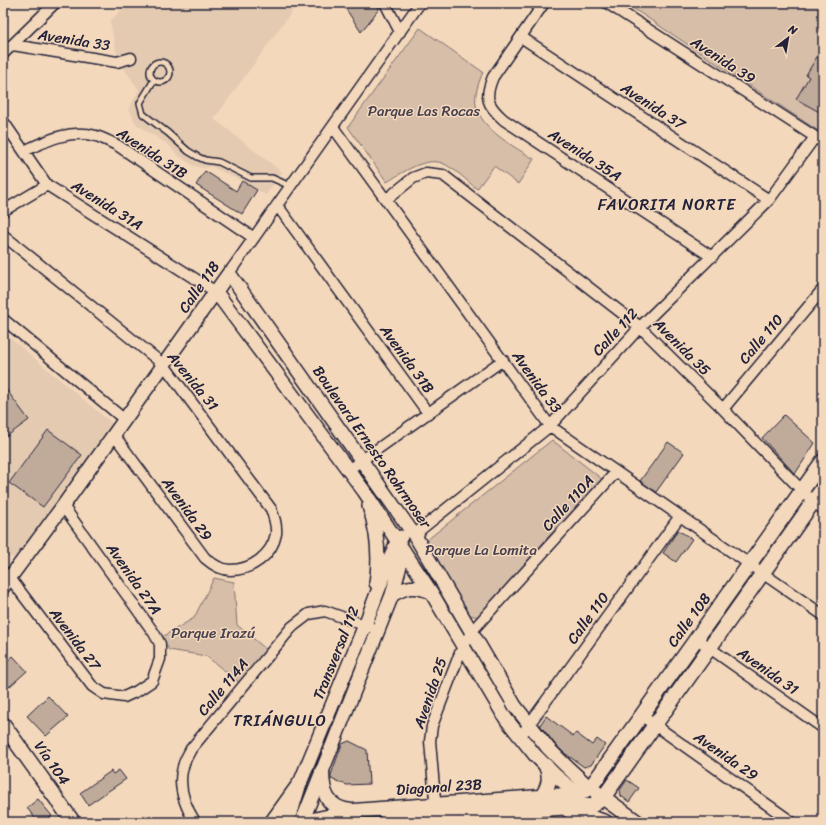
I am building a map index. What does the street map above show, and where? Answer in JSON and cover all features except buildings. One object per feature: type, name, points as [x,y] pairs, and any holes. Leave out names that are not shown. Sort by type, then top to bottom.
[{"type":"main road","name":"Calle 108","points":[[584,791],[642,716],[823,462]]},
{"type":"main road","points":[[598,802],[655,725],[763,573],[818,505],[823,488]]},
{"type":"main road","name":"Vía 104","points":[[3,724],[68,820]]},
{"type":"main road","points":[[542,796],[547,790],[549,782],[549,774],[546,766]]},
{"type":"main road","points":[[322,771],[324,794],[332,804],[342,810],[354,811]]},
{"type":"main road","points":[[272,822],[300,783]]},
{"type":"main road","name":"Diagonal 23B","points":[[303,822],[354,811],[542,796],[584,791]]},
{"type":"main road","name":"Boulevard Ernesto Rohrmoser","points":[[584,791],[598,802],[617,822]]},
{"type":"main road","name":"Diagonal 23B","points":[[385,822],[437,820],[559,808],[598,802]]},
{"type":"main road","name":"Boulevard Ernesto Rohrmoser","points":[[598,802],[637,822]]},
{"type":"main road","points":[[559,808],[605,822]]},
{"type":"street","points":[[3,54],[55,3]]},
{"type":"street","points":[[385,3],[400,32]]},
{"type":"street","name":"Calle 118","points":[[5,579],[63,506],[420,3]]},
{"type":"street","points":[[521,37],[544,3]]},
{"type":"street","name":"Avenida 39","points":[[607,3],[819,140]]},
{"type":"street","name":"Avenida 35A","points":[[521,37],[493,77],[488,88],[488,99],[492,109],[504,120],[712,257]]},
{"type":"street","name":"Avenida 37","points":[[521,37],[769,200]]},
{"type":"street","name":"Avenida 33","points":[[13,45],[117,62],[131,58]]},
{"type":"street","name":"Avenida 31A","points":[[3,121],[47,185],[216,292]]},
{"type":"street","name":"Avenida 33","points":[[333,126],[550,426],[823,615]]},
{"type":"street","name":"Avenida 31B","points":[[24,151],[53,138],[74,133],[97,136],[117,145],[254,238]]},
{"type":"street","name":"Calle 112","points":[[400,546],[550,426],[640,327],[769,200],[819,140]]},
{"type":"street","name":"Avenida 35","points":[[387,199],[413,178],[426,173],[443,175],[640,327],[818,505]]},
{"type":"street","points":[[3,212],[47,185]]},
{"type":"street","name":"Avenida 31B","points":[[277,205],[428,413]]},
{"type":"street","name":"Avenida 31","points":[[3,235],[164,364],[271,509],[275,522],[276,533],[272,546],[263,558],[254,565]]},
{"type":"street","name":"Boulevard Ernesto Rohrmoser","points":[[228,273],[361,461],[416,533],[515,706],[584,791]]},
{"type":"street","name":"Calle 110","points":[[723,409],[823,289]]},
{"type":"street","name":"Boulevard Ernesto Rohrmoser","points":[[216,292],[364,491],[431,592],[506,719],[546,766],[584,791]]},
{"type":"street","points":[[3,319],[124,420]]},
{"type":"street","points":[[348,470],[503,360]]},
{"type":"street","name":"Avenida 29","points":[[114,435],[205,558],[216,566],[229,570],[254,565]]},
{"type":"street","name":"Calle 110A","points":[[464,646],[472,631],[616,472]]},
{"type":"street","points":[[364,491],[376,535],[378,558],[377,581],[373,604]]},
{"type":"street","name":"Avenida 27A","points":[[63,506],[154,632],[160,644],[160,659],[152,681],[137,691]]},
{"type":"street","name":"Calle 110","points":[[520,737],[680,516]]},
{"type":"street","name":"Transversal 112","points":[[303,822],[392,595],[400,546]]},
{"type":"street","name":"Transversal 112","points":[[288,822],[300,783],[373,604],[400,546]]},
{"type":"street","name":"Avenida 27","points":[[5,579],[92,686],[104,694],[124,697],[137,691]]},
{"type":"street","points":[[392,595],[411,587],[422,588],[431,592]]},
{"type":"street","name":"Calle 114A","points":[[195,822],[187,810],[181,792],[183,767],[191,749],[292,627],[309,614],[325,611],[378,630]]},
{"type":"street","name":"Avenida 31","points":[[697,639],[823,728]]},
{"type":"street","name":"Avenida 25","points":[[437,820],[430,741],[432,726],[464,646]]},
{"type":"street","name":"Avenida 29","points":[[642,716],[792,822]]},
{"type":"lane","points":[[161,61],[168,65],[170,71],[168,78],[162,82],[154,80],[150,74],[151,66],[161,61]]},
{"type":"lane","points":[[154,80],[140,103],[143,114],[168,133],[188,151],[205,160],[219,162],[251,178],[272,178],[290,186]]},
{"type":"shaded area","points":[[129,3],[298,3],[214,119],[282,172],[266,195],[242,181],[212,167],[202,168],[192,165],[179,156],[167,144],[136,124],[129,109],[139,90],[118,60],[110,21]]},
{"type":"shaded area","points":[[3,332],[114,425],[20,557],[5,558],[3,557]]},
{"type":"green space","points":[[625,3],[823,3],[823,134]]},
{"type":"green space","name":"Parque Las Rocas","points":[[420,28],[483,72],[477,88],[476,97],[476,105],[479,114],[484,122],[500,137],[534,159],[518,184],[494,166],[477,189],[451,168],[442,163],[435,162],[428,162],[413,167],[387,182],[348,127]]},
{"type":"green space","name":"Parque La Lomita","points":[[552,440],[602,479],[603,483],[549,536],[478,617],[470,615],[428,545],[427,540]]},
{"type":"green space","name":"Parque Irazú","points":[[214,578],[234,582],[237,625],[267,650],[241,684],[206,656],[169,650],[162,637],[194,618]]},
{"type":"district","name":"FAVORITA NORTE","points":[[667,204]]},
{"type":"district","name":"TRIÁNGULO","points":[[280,720]]}]
